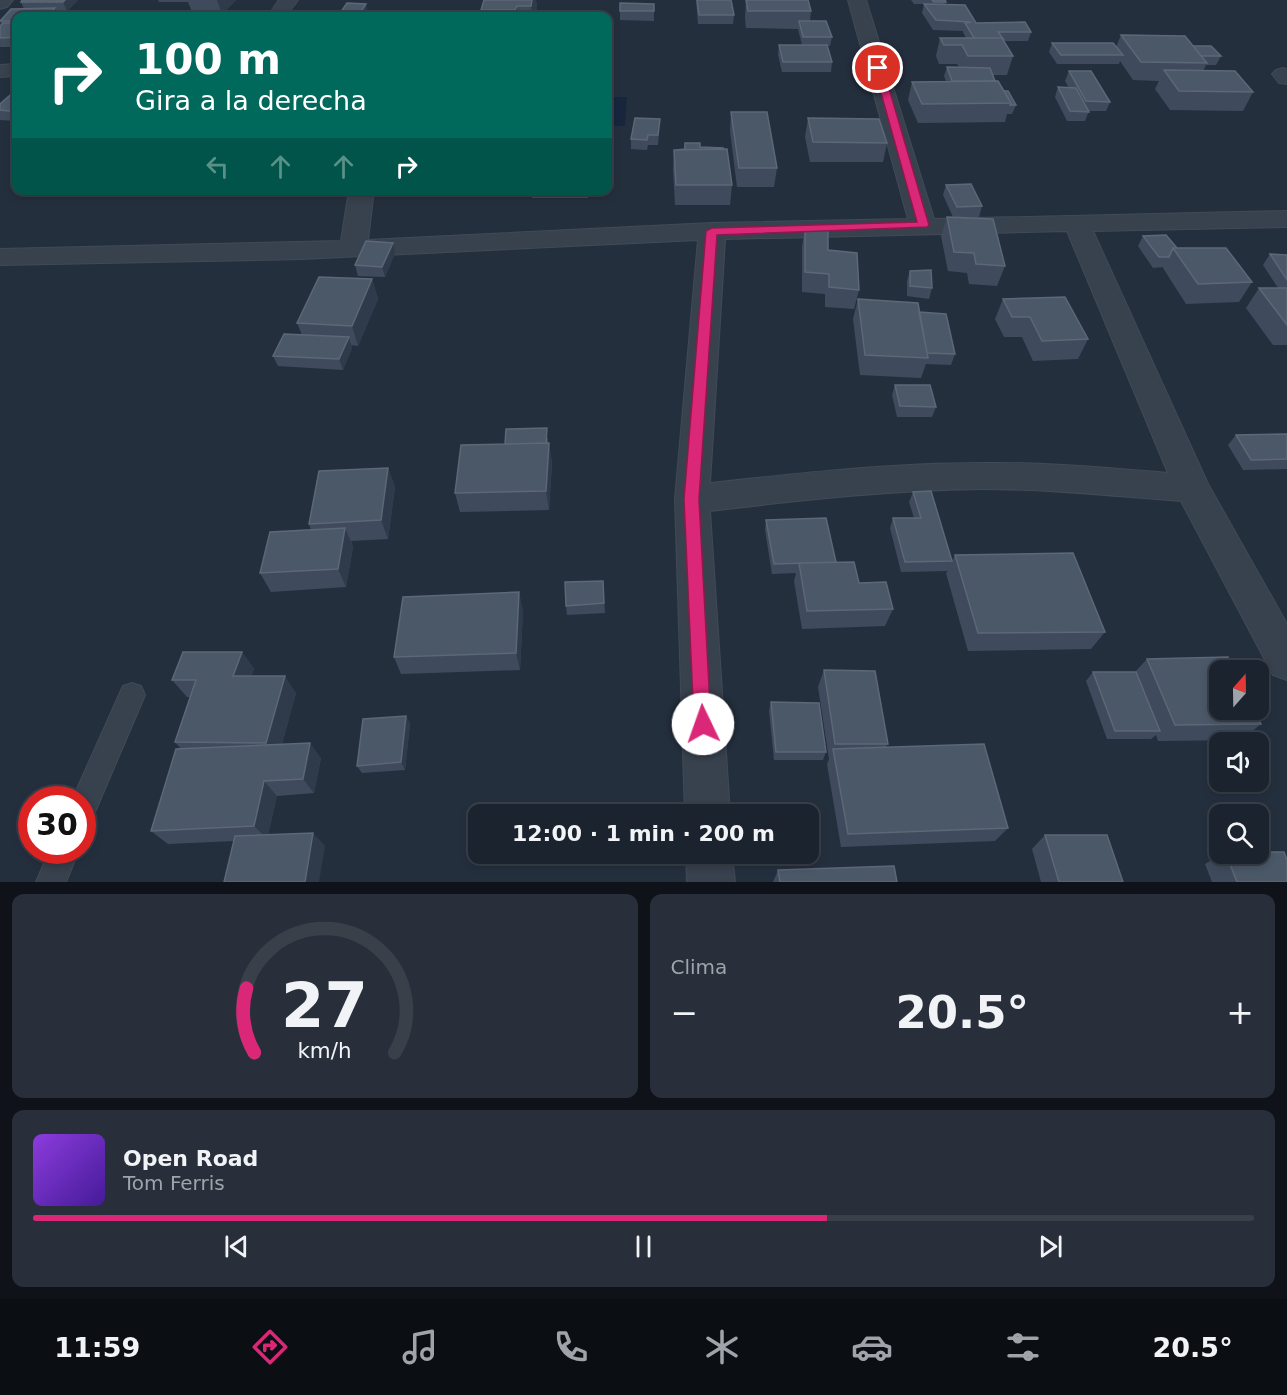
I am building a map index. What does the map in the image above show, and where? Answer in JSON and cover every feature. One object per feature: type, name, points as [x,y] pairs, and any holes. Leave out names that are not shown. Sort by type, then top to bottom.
[{"type":"street","points":[[0,3],[4,0]]},
{"type":"street","points":[[280,12],[290,0]]},
{"type":"street","points":[[857,0],[923,225]]},
{"type":"street","points":[[353,249],[361,195]]},
{"type":"street","points":[[0,257],[353,249],[712,231],[1287,219]]},
{"type":"street","points":[[1076,222],[1192,488],[1287,662]]},
{"type":"street","points":[[707,804],[692,499],[712,231]]},
{"type":"street","points":[[692,499],[887,479],[982,476],[1070,479],[1192,488]]},
{"type":"street","points":[[710,864],[711,882]]},
{"type":"lane","points":[[92,786],[132,694]]},
{"type":"lane","points":[[51,882],[58,864]]},
{"type":"water","points":[[612,97],[627,97],[625,126],[612,126]]},
{"type":"building","points":[[22,0],[65,0],[63,2],[21,2]]},
{"type":"building","points":[[484,0],[532,0],[531,6],[517,6],[515,10],[481,10]]},
{"type":"building","points":[[697,0],[731,0],[734,15],[699,15]]},
{"type":"building","points":[[746,0],[808,0],[811,11],[748,11]]},
{"type":"building","points":[[932,0],[945,0],[946,2],[934,2]]},
{"type":"building","points":[[347,3],[366,4],[361,12],[341,12]]},
{"type":"building","points":[[620,3],[654,4],[654,11],[620,11]]},
{"type":"building","points":[[924,4],[965,5],[976,23],[1025,22],[1031,32],[998,32],[1004,40],[1002,38],[974,38],[965,23],[971,22],[936,20]]},
{"type":"building","points":[[55,8],[52,12],[12,12],[12,21],[0,21],[11,9]]},
{"type":"building","points":[[799,21],[826,21],[832,37],[803,37]]},
{"type":"building","points":[[3,23],[12,23],[12,37],[0,38],[0,26]]},
{"type":"building","points":[[1121,35],[1185,36],[1207,63],[1141,62]]},
{"type":"building","points":[[940,38],[1002,38],[1013,56],[968,56],[962,45],[944,45]]},
{"type":"building","points":[[1052,43],[1113,43],[1123,55],[1061,55]]},
{"type":"building","points":[[779,45],[827,45],[832,62],[783,62]]},
{"type":"building","points":[[1193,46],[1211,46],[1221,56],[1201,56]]},
{"type":"building","points":[[947,67],[990,68],[995,81],[952,81]]},
{"type":"building","points":[[1164,70],[1235,71],[1253,92],[1179,91]]},
{"type":"building","points":[[1069,71],[1091,71],[1110,102],[1086,101]]},
{"type":"building","points":[[998,81],[1011,103],[922,104],[912,82]]},
{"type":"building","points":[[1058,87],[1076,88],[1089,112],[1070,111]]},
{"type":"building","points":[[1004,91],[1008,91],[1016,105],[1010,105]]},
{"type":"building","points":[[12,94],[12,112],[0,110],[0,104]]},
{"type":"building","points":[[731,112],[767,112],[777,168],[739,168]]},
{"type":"building","points":[[635,118],[660,119],[658,135],[648,135],[647,140],[631,139]]},
{"type":"building","points":[[808,118],[879,119],[887,143],[813,142]]},
{"type":"building","points":[[685,143],[700,143],[700,147],[723,149],[677,150],[685,149]]},
{"type":"building","points":[[727,149],[732,185],[676,185],[674,150]]},
{"type":"building","points":[[971,184],[982,206],[957,207],[946,185]]},
{"type":"building","points":[[947,217],[993,219],[1005,266],[976,264],[974,253],[954,252]]},
{"type":"building","points":[[805,228],[828,229],[828,250],[857,253],[859,290],[829,287],[829,274],[805,272]]},
{"type":"building","points":[[1166,235],[1177,248],[1173,248],[1169,257],[1159,257],[1143,236]]},
{"type":"building","points":[[366,241],[393,243],[382,267],[355,265]]},
{"type":"building","points":[[1173,248],[1226,248],[1252,282],[1198,284]]},
{"type":"building","points":[[1270,254],[1287,255],[1287,280]]},
{"type":"building","points":[[931,270],[932,288],[910,286],[910,271]]},
{"type":"building","points":[[319,277],[372,279],[352,326],[297,323]]},
{"type":"building","points":[[1259,288],[1287,288],[1287,325]]},
{"type":"building","points":[[1065,297],[1088,339],[1042,341],[1030,317],[1012,317],[1003,299]]},
{"type":"building","points":[[858,299],[918,303],[928,358],[865,355]]},
{"type":"building","points":[[919,312],[946,314],[955,354],[927,353]]},
{"type":"building","points":[[284,334],[349,337],[339,359],[273,356]]},
{"type":"building","points":[[895,385],[930,385],[936,407],[900,406]]},
{"type":"building","points":[[547,428],[546,443],[505,444],[506,429]]},
{"type":"building","points":[[1287,434],[1287,459],[1251,460],[1236,435]]},
{"type":"building","points":[[549,443],[546,491],[455,493],[461,445]]},
{"type":"building","points":[[388,468],[381,520],[309,524],[319,471]]},
{"type":"building","points":[[931,491],[952,561],[905,562],[893,518],[921,518],[913,492]]},
{"type":"building","points":[[826,518],[836,562],[774,564],[766,520]]},
{"type":"building","points":[[345,528],[338,569],[260,573],[270,532]]},
{"type":"building","points":[[1073,553],[1105,632],[978,633],[955,555]]},
{"type":"building","points":[[854,562],[859,583],[886,582],[893,609],[807,611],[799,563]]},
{"type":"building","points":[[603,581],[604,603],[566,606],[565,582]]},
{"type":"building","points":[[519,592],[516,653],[394,657],[403,597]]},
{"type":"building","points":[[183,652],[242,652],[233,676],[285,676],[266,743],[175,742],[196,680],[172,680]]},
{"type":"building","points":[[1228,657],[1229,660],[1209,660],[1209,720],[1259,720],[1261,724],[1175,725],[1147,659]]},
{"type":"building","points":[[824,670],[875,671],[888,744],[835,744]]},
{"type":"building","points":[[1093,672],[1136,672],[1160,731],[1115,731]]},
{"type":"building","points":[[771,702],[819,703],[826,752],[776,752]]},
{"type":"building","points":[[406,716],[401,762],[357,766],[363,719]]},
{"type":"building","points":[[310,743],[303,779],[264,781],[254,826],[151,831],[176,749]]},
{"type":"building","points":[[984,744],[1008,828],[848,834],[833,749]]},
{"type":"building","points":[[313,833],[305,882],[224,882],[235,836]]},
{"type":"building","points":[[1045,835],[1107,835],[1123,882],[1059,882]]},
{"type":"building","points":[[1269,852],[1284,852],[1287,860],[1287,882],[1237,882],[1230,864],[1269,864]]},
{"type":"building","points":[[894,866],[897,882],[780,882],[778,870]]},
{"type":"route","points":[[703,724],[692,499],[712,231],[923,225],[878,68]]}]
